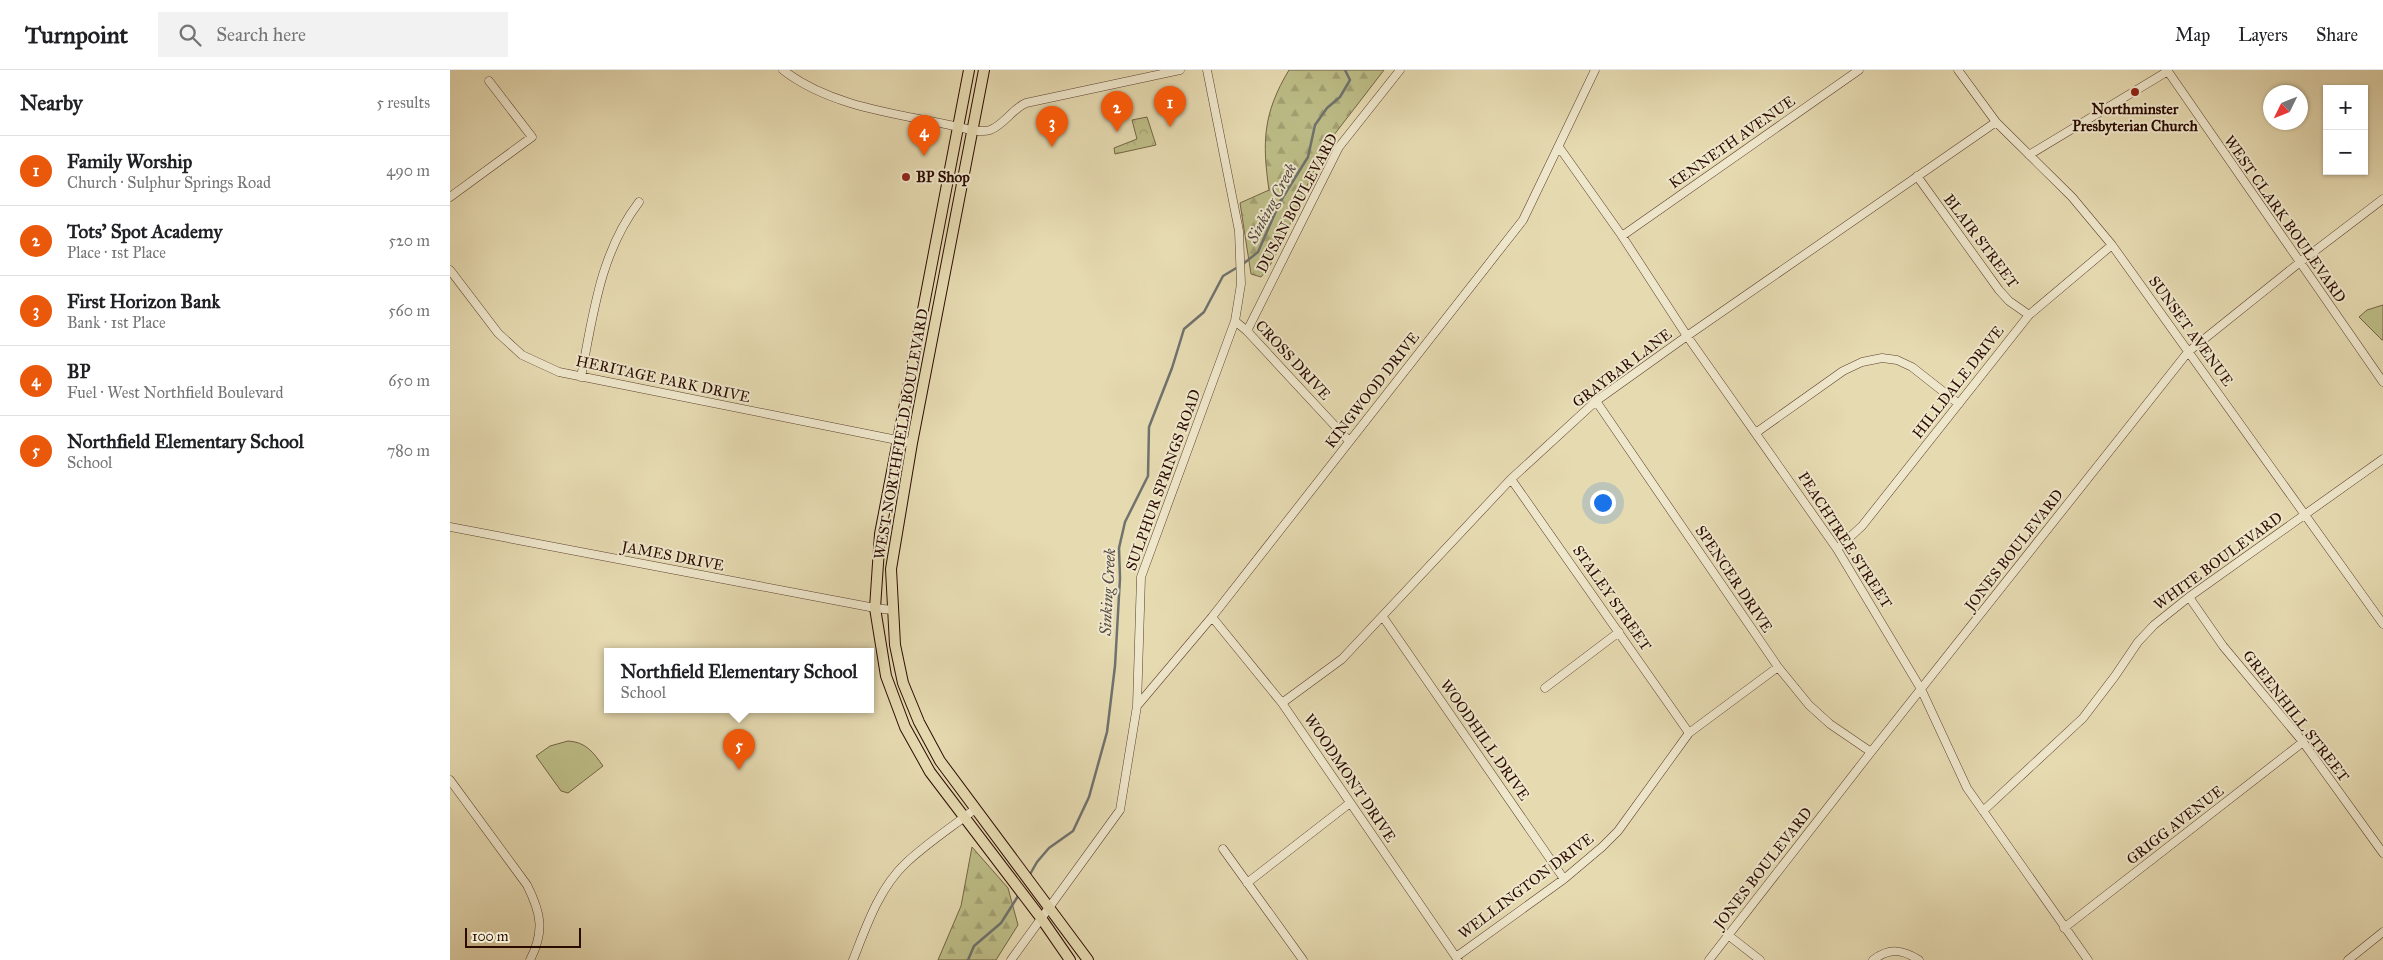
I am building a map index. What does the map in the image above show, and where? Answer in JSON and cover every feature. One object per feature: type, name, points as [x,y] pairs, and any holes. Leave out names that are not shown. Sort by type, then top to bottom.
[{"type":"main road","name":"WEST NORTHFIELD BOULEVARD","points":[[969,70],[880,534],[875,608],[886,676],[905,727],[930,772],[1041,918],[1070,960]]},
{"type":"main road","name":"WEST NORTHFIELD BOULEVARD","points":[[984,70],[912,443],[891,569],[895,645],[903,683],[919,722],[940,761],[1088,960]]},
{"type":"main road","points":[[912,367],[927,370]]},
{"type":"street","points":[[783,70],[822,92],[855,104],[973,129],[989,130],[1000,124],[1016,108],[1026,103],[1180,70]]},
{"type":"street","name":"SULPHUR SPRINGS ROAD","points":[[1011,960],[1120,810],[1137,706],[1141,577],[1235,321],[1242,270],[1239,230],[1207,70]]},
{"type":"street","name":"DUSAN BOULEVARD","points":[[1247,330],[1339,147],[1400,70]]},
{"type":"street","name":"KINGWOOD DRIVE","points":[[1137,706],[1212,617],[1522,220],[1595,70]]},
{"type":"street","name":"KENNETH AVENUE","points":[[1622,236],[1859,70]]},
{"type":"street","name":"SUNSET AVENUE","points":[[1958,70],[1996,122],[2072,197],[2112,245],[2383,624]]},
{"type":"street","points":[[2030,155],[2167,71]]},
{"type":"street","name":"WEST CLARK BOULEVARD","points":[[2167,71],[2383,382]]},
{"type":"street","points":[[450,197],[532,137],[489,81]]},
{"type":"street","name":"GRAYBAR LANE","points":[[1282,703],[1342,659],[1511,479],[1596,401],[1996,122]]},
{"type":"street","name":"PEACHTREE STREET","points":[[1559,147],[1622,236],[1687,336],[1757,432],[1837,549],[1921,689],[1967,788],[2088,960]]},
{"type":"street","name":"BLAIR STREET","points":[[1917,176],[1999,290],[2009,301],[2029,315]]},
{"type":"street","name":"JONES BOULEVARD","points":[[1709,960],[2188,352],[2299,263],[2383,199]]},
{"type":"street","points":[[581,377],[597,292],[617,235],[639,202]]},
{"type":"street","name":"HILLDALE DRIVE","points":[[1837,549],[1862,526],[2029,315],[2112,245]]},
{"type":"street","name":"HERITAGE PARK DRIVE","points":[[450,270],[498,333],[522,355],[559,372],[912,443]]},
{"type":"street","name":"CROSS DRIVE","points":[[1235,321],[1247,330],[1349,441]]},
{"type":"street","points":[[1757,432],[1844,372],[1862,362],[1882,358],[1897,360],[1912,367],[1958,404]]},
{"type":"street","name":"SPENCER DRIVE","points":[[1596,401],[1778,667],[1809,705],[1830,724],[1871,752]]},
{"type":"street","name":"WHITE BOULEVARD","points":[[1983,812],[2083,718],[2138,642],[2154,626],[2189,597],[2383,459]]},
{"type":"street","name":"STALEY STREET","points":[[1511,479],[1689,733]]},
{"type":"street","name":"JAMES DRIVE","points":[[450,527],[892,610]]},
{"type":"street","name":"GREENHILL STREET","points":[[2189,597],[2223,646],[2304,742],[2383,852]]},
{"type":"street","name":"WOODMONT DRIVE","points":[[1212,617],[1282,703],[1457,958]]},
{"type":"street","name":"WOODHILL DRIVE","points":[[1383,617],[1564,879]]},
{"type":"street","points":[[1545,688],[1619,632]]},
{"type":"street","name":"WELLINGTON DRIVE","points":[[1457,958],[1564,879],[1602,847],[1618,831],[1689,733],[1778,667]]},
{"type":"street","name":"GRIGG AVENUE","points":[[2064,928],[2304,742]]},
{"type":"street","points":[[450,780],[527,885],[536,904],[540,916],[540,928],[530,960]]},
{"type":"street","points":[[1247,883],[1350,803]]},
{"type":"street","points":[[853,960],[882,894],[905,863],[975,808]]},
{"type":"street","points":[[1223,849],[1302,960]]},
{"type":"street","points":[[2348,960],[2383,932]]},
{"type":"street","points":[[1728,935],[1760,960]]},
{"type":"street","points":[[1873,960],[1889,951],[1899,950],[1919,960]]},
{"type":"green space","points":[[1289,70],[1384,70],[1327,144],[1281,245],[1268,269],[1261,277],[1251,274],[1240,203],[1269,190],[1265,142],[1269,114],[1280,86]]},
{"type":"green space","points":[[1147,117],[1156,145],[1115,154],[1114,148],[1137,139],[1132,120]]},
{"type":"green space","points":[[2383,305],[2382,340],[2359,317],[2367,310]]},
{"type":"green space","points":[[568,741],[580,743],[592,752],[603,766],[568,793],[561,791],[536,756],[550,746]]},
{"type":"green space","points":[[972,847],[1008,888],[1018,925],[996,960],[938,960],[961,906]]},
{"type":"waterway","name":"Sinking Creek","points":[[1243,264],[1258,252],[1280,202],[1308,157],[1315,125],[1327,108],[1340,97],[1350,80],[1345,70]]},
{"type":"waterway","name":"Sinking Creek","points":[[1029,876],[1037,862],[1049,848],[1073,831],[1089,797],[1107,732],[1115,666],[1120,578],[1119,548],[1125,522],[1148,476],[1149,427],[1172,368],[1184,329],[1204,312],[1223,276],[1238,267]]},
{"type":"waterway","name":"Sinking Creek","points":[[968,960],[974,946],[1001,923],[1020,893]]},
{"type":"place","name":"Northminster Presbyterian Church","points":[[2135,92]]},
{"type":"place","name":"Family Worship","points":[[1170,127]]},
{"type":"place","name":"Tots' Spot Academy","points":[[1117,132]]},
{"type":"place","name":"First Horizon Bank","points":[[1052,147]]},
{"type":"place","name":"BP","points":[[924,156]]},
{"type":"place","name":"BP Shop","points":[[906,177]]},
{"type":"place","name":"Northfield Elementary School","points":[[739,770]]}]
